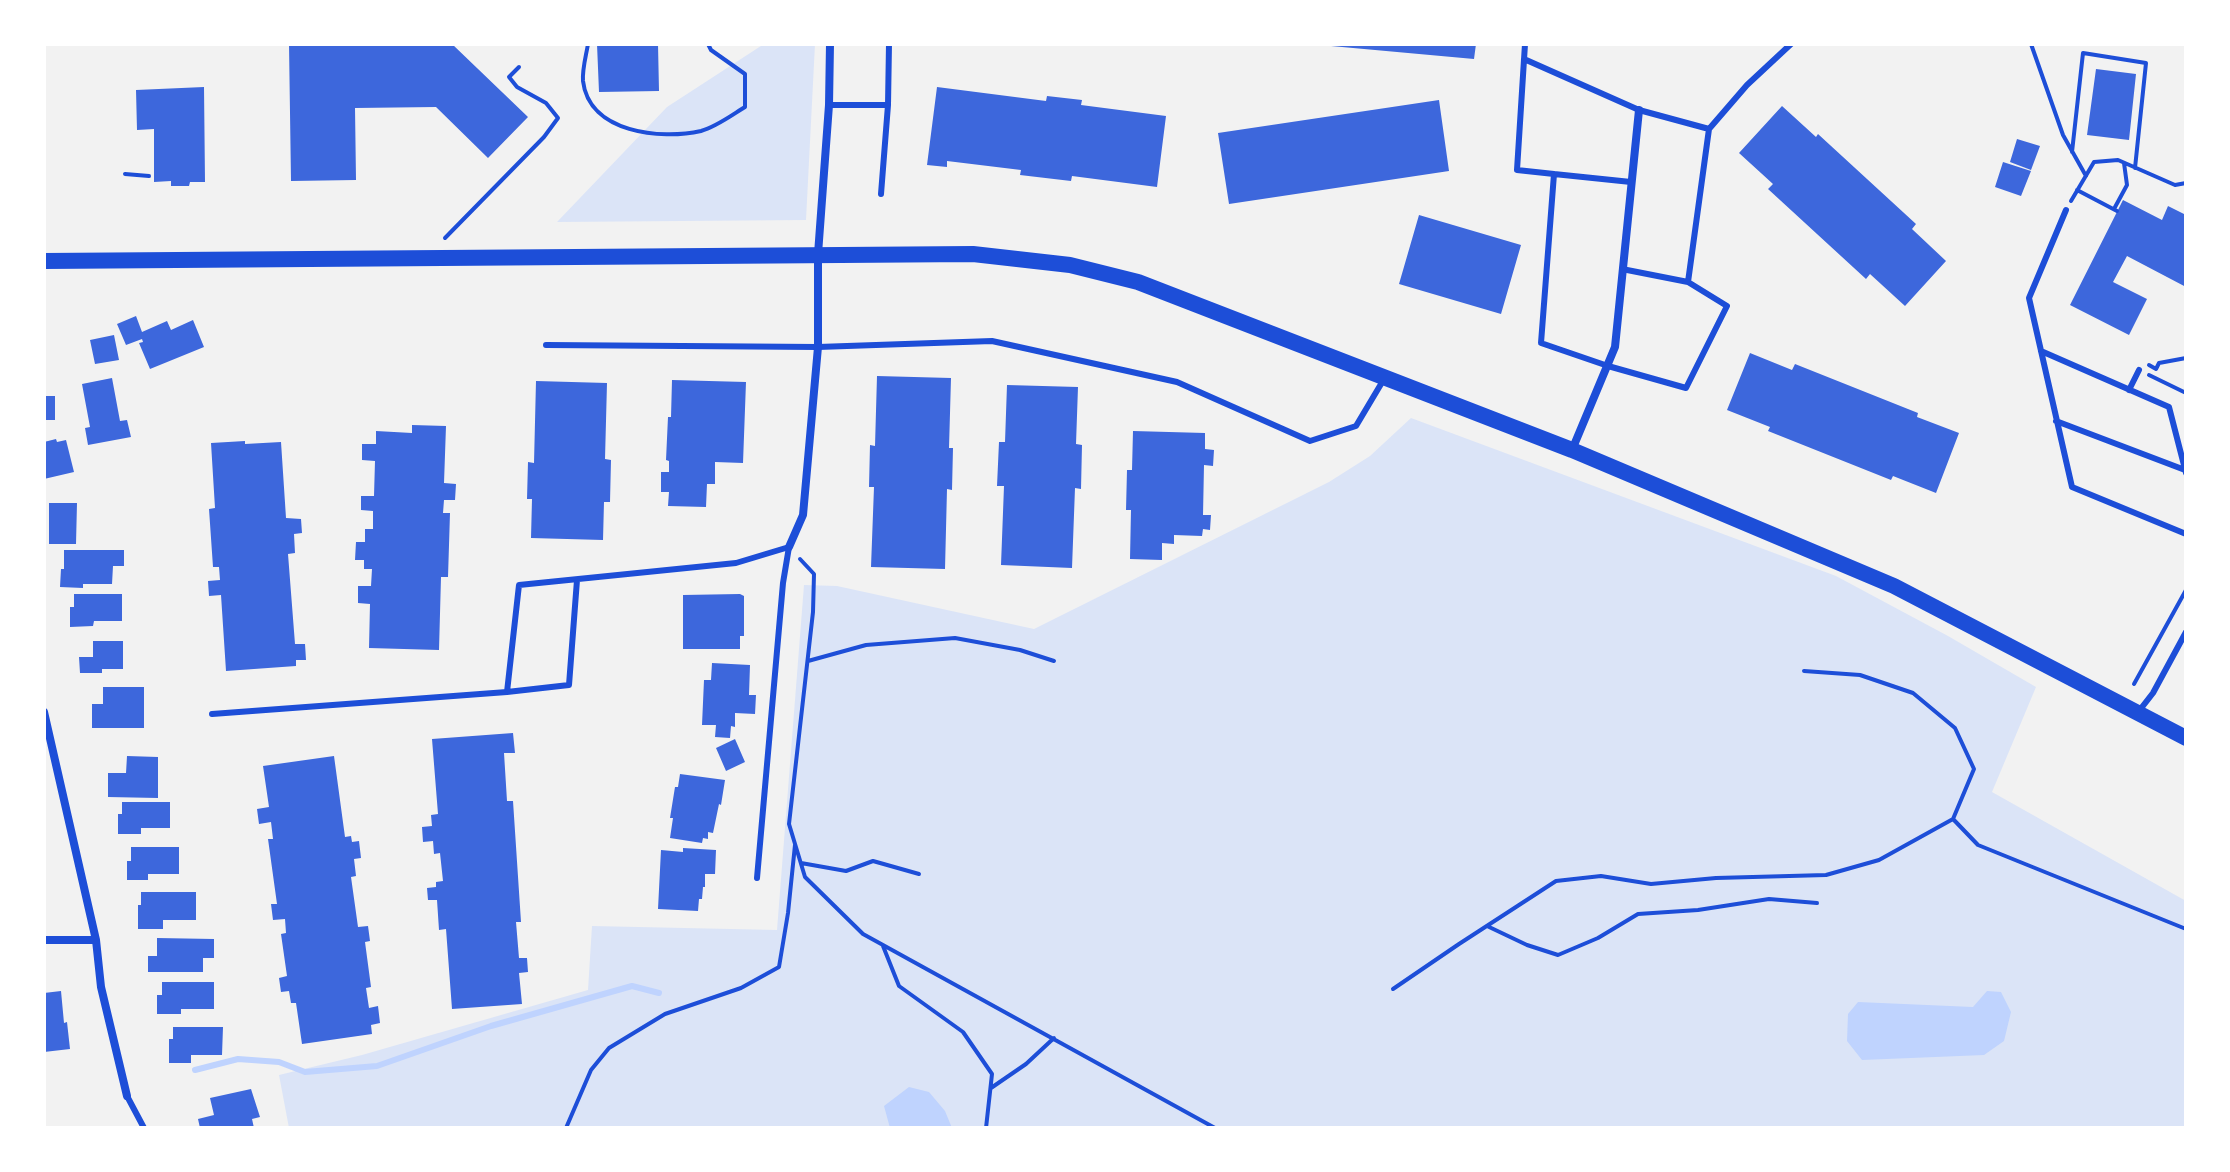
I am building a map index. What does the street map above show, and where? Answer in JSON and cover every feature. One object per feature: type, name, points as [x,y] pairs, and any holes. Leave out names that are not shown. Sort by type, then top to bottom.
[{"type":"main road","points":[[44,261],[973,254],[1070,265],[1138,282],[1572,450],[1894,586],[2186,738]]},
{"type":"street","points":[[789,547],[803,515],[818,347],[818,254],[829,105],[830,44]]},
{"type":"street","points":[[1572,450],[1615,347],[1639,110]]},
{"type":"street","points":[[44,712],[96,940],[101,987],[127,1096]]},
{"type":"street","points":[[44,940],[96,940]]},
{"type":"lane","points":[[881,194],[889,44]]},
{"type":"lane","points":[[1525,44],[1517,170],[1631,182]]},
{"type":"lane","points":[[1688,282],[1709,129],[1747,85],[1791,44]]},
{"type":"lane","points":[[1524,59],[1639,110],[1709,129]]},
{"type":"lane","points":[[829,105],[888,105]]},
{"type":"lane","points":[[1554,174],[1541,343],[1686,388],[1727,306],[1688,282],[1622,269]]},
{"type":"lane","points":[[2066,210],[2029,298],[2072,487],[2186,534]]},
{"type":"lane","points":[[546,345],[818,347],[992,341],[1177,382],[1310,441],[1356,426],[1385,378]]},
{"type":"lane","points":[[2041,351],[2169,407],[2185,472]]},
{"type":"lane","points":[[2129,390],[2142,371]]},
{"type":"lane","points":[[2056,421],[2185,472]]},
{"type":"lane","points":[[507,692],[519,585],[736,563],[789,547],[783,583],[757,878]]},
{"type":"lane","points":[[212,714],[569,685],[577,580]]},
{"type":"lane","points":[[2138,711],[2153,693],[2186,632]]},
{"type":"lane","points":[[127,1096],[144,1128]]},
{"type":"path","points":[[588,44],[583,80],[589,102],[612,124],[666,136],[705,130],[745,107],[745,74],[711,50],[708,44]]},
{"type":"path","points":[[2031,44],[2063,135],[2086,176]]},
{"type":"path","points":[[2072,152],[2083,53],[2146,63],[2135,168]]},
{"type":"path","points":[[445,238],[544,137],[558,118],[546,103],[517,87],[509,77],[519,67]]},
{"type":"path","points":[[2066,210],[2094,162],[2118,160],[2175,185],[2186,183]]},
{"type":"path","points":[[2077,190],[2115,210],[2127,185],[2124,163]]},
{"type":"path","points":[[125,174],[149,176]]},
{"type":"path","points":[[2186,358],[2159,363],[2156,369],[2148,365],[2142,371],[2186,393]]},
{"type":"path","points":[[789,547],[814,574],[813,612],[789,824],[805,877],[863,934],[1215,1128]]},
{"type":"path","points":[[2134,684],[2186,590]]},
{"type":"path","points":[[808,661],[866,645],[955,638],[1020,650],[1054,661]]},
{"type":"path","points":[[1393,989],[1556,881],[1601,876],[1651,884],[1716,878],[1826,875],[1879,860],[1953,819],[1974,769],[1955,728],[1913,693],[1860,675],[1804,671]]},
{"type":"path","points":[[1953,819],[1978,845],[2186,929]]},
{"type":"path","points":[[566,1128],[591,1070],[609,1048],[665,1014],[741,988],[779,967],[795,843]]},
{"type":"path","points":[[801,863],[846,871],[873,861],[919,874]]},
{"type":"path","points":[[1487,926],[1527,945],[1558,955],[1598,938],[1638,914],[1698,910],[1769,899],[1817,903]]},
{"type":"path","points":[[882,944],[899,986],[963,1032],[992,1074],[986,1128]]},
{"type":"path","points":[[991,1088],[1026,1064],[1054,1038]]},
{"type":"shaded area","points":[[764,44],[815,44],[806,220],[557,222],[667,107]]},
{"type":"shaded area","points":[[1411,418],[1836,576],[2036,687],[1992,792],[2186,901],[2186,1128],[289,1128],[279,1075],[362,1055],[588,990],[592,926],[777,930],[804,585],[837,586],[1034,629],[1329,482],[1370,456]]},
{"type":"water","points":[[1987,991],[2001,992],[2011,1012],[2004,1041],[1984,1055],[1862,1060],[1847,1041],[1848,1014],[1858,1002],[1973,1007]]},
{"type":"water","points":[[909,1087],[929,1092],[945,1111],[952,1128],[890,1128],[884,1106]]},
{"type":"building","points":[[289,44],[452,44],[528,117],[488,158],[436,107],[355,108],[356,180],[291,181]]},
{"type":"building","points":[[597,44],[658,44],[659,91],[599,92]]},
{"type":"building","points":[[1331,44],[1476,44],[1474,59]]},
{"type":"building","points":[[2096,69],[2136,74],[2129,140],[2087,135]]},
{"type":"building","points":[[204,87],[205,182],[171,186],[171,181],[154,182],[154,129],[137,130],[136,90]]},
{"type":"building","points":[[937,87],[1046,101],[1047,96],[1082,100],[1081,105],[1166,116],[1157,187],[1072,176],[1071,181],[1020,175],[1021,170],[947,161],[947,167],[927,165]]},
{"type":"building","points":[[1439,100],[1449,171],[1229,204],[1218,133]]},
{"type":"building","points":[[1782,106],[1816,137],[1818,134],[1916,224],[1912,229],[1946,261],[1905,306],[1870,274],[1866,279],[1768,189],[1773,184],[1739,153]]},
{"type":"building","points":[[2017,139],[2040,146],[2031,170],[2010,162]]},
{"type":"building","points":[[2003,162],[2031,171],[2021,196],[1995,187]]},
{"type":"building","points":[[2123,200],[2162,220],[2168,206],[2186,215],[2186,287],[2127,256],[2113,282],[2147,299],[2129,335],[2070,305]]},
{"type":"building","points":[[1419,215],[1521,245],[1501,314],[1399,284]]},
{"type":"building","points":[[136,316],[142,332],[167,321],[171,330],[193,320],[204,347],[150,369],[139,343],[143,342],[142,339],[126,345],[117,324]]},
{"type":"building","points":[[114,335],[119,360],[95,364],[90,340]]},
{"type":"building","points":[[1750,353],[1792,370],[1795,364],[1918,413],[1917,417],[1959,433],[1936,493],[1893,476],[1891,480],[1768,431],[1770,427],[1727,410]]},
{"type":"building","points":[[877,376],[951,378],[949,448],[953,448],[952,490],[947,489],[945,569],[871,567],[874,487],[869,487],[870,445],[875,446]]},
{"type":"building","points":[[112,378],[120,421],[127,420],[131,437],[88,445],[85,428],[90,427],[82,384]]},
{"type":"building","points":[[672,380],[746,382],[743,463],[715,462],[715,484],[707,484],[706,507],[668,506],[669,492],[661,492],[661,472],[669,472],[669,461],[666,460]]},
{"type":"building","points":[[536,381],[607,383],[605,459],[611,460],[610,502],[604,502],[603,540],[531,538],[532,499],[527,499],[528,462],[534,463]]},
{"type":"building","points":[[1007,385],[1078,387],[1076,444],[1082,445],[1081,489],[1075,488],[1072,568],[1001,565],[1004,486],[997,486],[999,442],[1005,442]]},
{"type":"building","points":[[44,396],[55,396],[55,420],[44,420]]},
{"type":"building","points":[[412,425],[446,426],[444,483],[456,484],[455,500],[444,500],[443,513],[450,513],[448,577],[441,577],[439,650],[369,648],[370,604],[358,603],[358,586],[371,586],[372,569],[364,569],[364,560],[355,560],[356,542],[365,542],[365,529],[373,529],[373,511],[361,510],[361,496],[374,496],[375,461],[362,460],[362,444],[376,444],[376,431],[412,433]]},
{"type":"building","points":[[1133,431],[1205,433],[1205,449],[1214,450],[1213,466],[1204,465],[1203,515],[1211,515],[1210,530],[1203,529],[1202,536],[1174,535],[1174,544],[1162,543],[1162,560],[1130,559],[1131,510],[1126,510],[1127,470],[1132,470]]},
{"type":"building","points":[[56,439],[57,442],[66,440],[74,472],[44,479],[44,442]]},
{"type":"building","points":[[245,441],[245,444],[281,442],[286,518],[301,519],[302,533],[294,534],[295,553],[288,554],[295,644],[305,644],[306,660],[296,660],[296,666],[226,671],[221,595],[209,596],[208,581],[220,580],[219,567],[213,567],[209,509],[215,508],[211,443]]},
{"type":"building","points":[[49,503],[77,503],[76,544],[49,544]]},
{"type":"building","points":[[64,550],[124,550],[124,566],[113,566],[112,584],[60,587]]},
{"type":"building","points":[[74,594],[122,594],[122,621],[94,621],[93,626],[70,627],[70,607],[74,607]]},
{"type":"building","points":[[683,595],[744,596],[744,636],[740,636],[740,649],[683,649]]},
{"type":"building","points":[[93,641],[123,641],[123,669],[80,673],[79,657],[93,657]]},
{"type":"building","points":[[712,663],[750,665],[749,695],[756,695],[755,714],[735,713],[735,727],[731,726],[730,738],[715,737],[716,725],[702,725],[704,680],[711,680]]},
{"type":"building","points":[[103,687],[144,687],[144,728],[92,728],[92,704],[103,704]]},
{"type":"building","points":[[513,733],[515,753],[504,753],[507,801],[513,801],[521,922],[516,922],[519,958],[527,958],[528,972],[519,973],[522,1004],[452,1009],[446,929],[439,930],[437,900],[428,900],[427,888],[436,887],[436,882],[443,881],[440,853],[434,854],[433,841],[423,842],[422,827],[432,826],[431,815],[438,814],[432,739]]},
{"type":"building","points":[[735,739],[745,762],[726,771],[716,748]]},
{"type":"building","points":[[127,756],[158,757],[158,798],[108,797],[108,773],[126,773]]},
{"type":"building","points":[[334,756],[345,837],[351,836],[352,842],[359,841],[361,858],[354,859],[356,876],[351,877],[358,927],[368,926],[370,941],[365,942],[371,987],[366,988],[369,1008],[378,1006],[380,1023],[371,1025],[372,1034],[302,1044],[296,1003],[291,1003],[289,991],[281,992],[279,978],[287,976],[281,934],[286,933],[285,919],[273,920],[271,904],[277,904],[268,839],[273,839],[271,822],[259,824],[257,809],[269,807],[263,766]]},
{"type":"building","points":[[680,774],[725,780],[713,833],[708,832],[708,839],[703,838],[702,843],[670,838],[673,818],[670,818]]},
{"type":"building","points":[[122,802],[170,802],[170,828],[141,828],[141,834],[118,834],[118,814],[122,814]]},
{"type":"building","points":[[131,847],[179,847],[179,874],[148,874],[148,880],[127,880]]},
{"type":"building","points":[[683,848],[716,850],[715,874],[705,874],[705,887],[698,911],[658,909],[661,850],[683,852]]},
{"type":"building","points":[[141,892],[196,892],[196,920],[163,920],[163,929],[138,929]]},
{"type":"building","points":[[157,938],[214,939],[214,958],[203,958],[203,972],[148,972],[148,956],[157,956]]},
{"type":"building","points":[[162,982],[214,982],[214,1009],[181,1009],[181,1014],[157,1014],[157,995],[162,995]]},
{"type":"building","points":[[61,991],[70,1049],[44,1052],[44,993]]},
{"type":"building","points":[[173,1027],[223,1027],[222,1055],[191,1055],[191,1063],[169,1063],[169,1039],[173,1039]]},
{"type":"building","points":[[251,1089],[260,1117],[252,1119],[254,1128],[200,1128],[198,1119],[214,1115],[210,1098]]},
{"type":"waterway","points":[[195,1070],[238,1059],[279,1062],[305,1072],[377,1066],[491,1026],[632,986],[659,993]]}]
